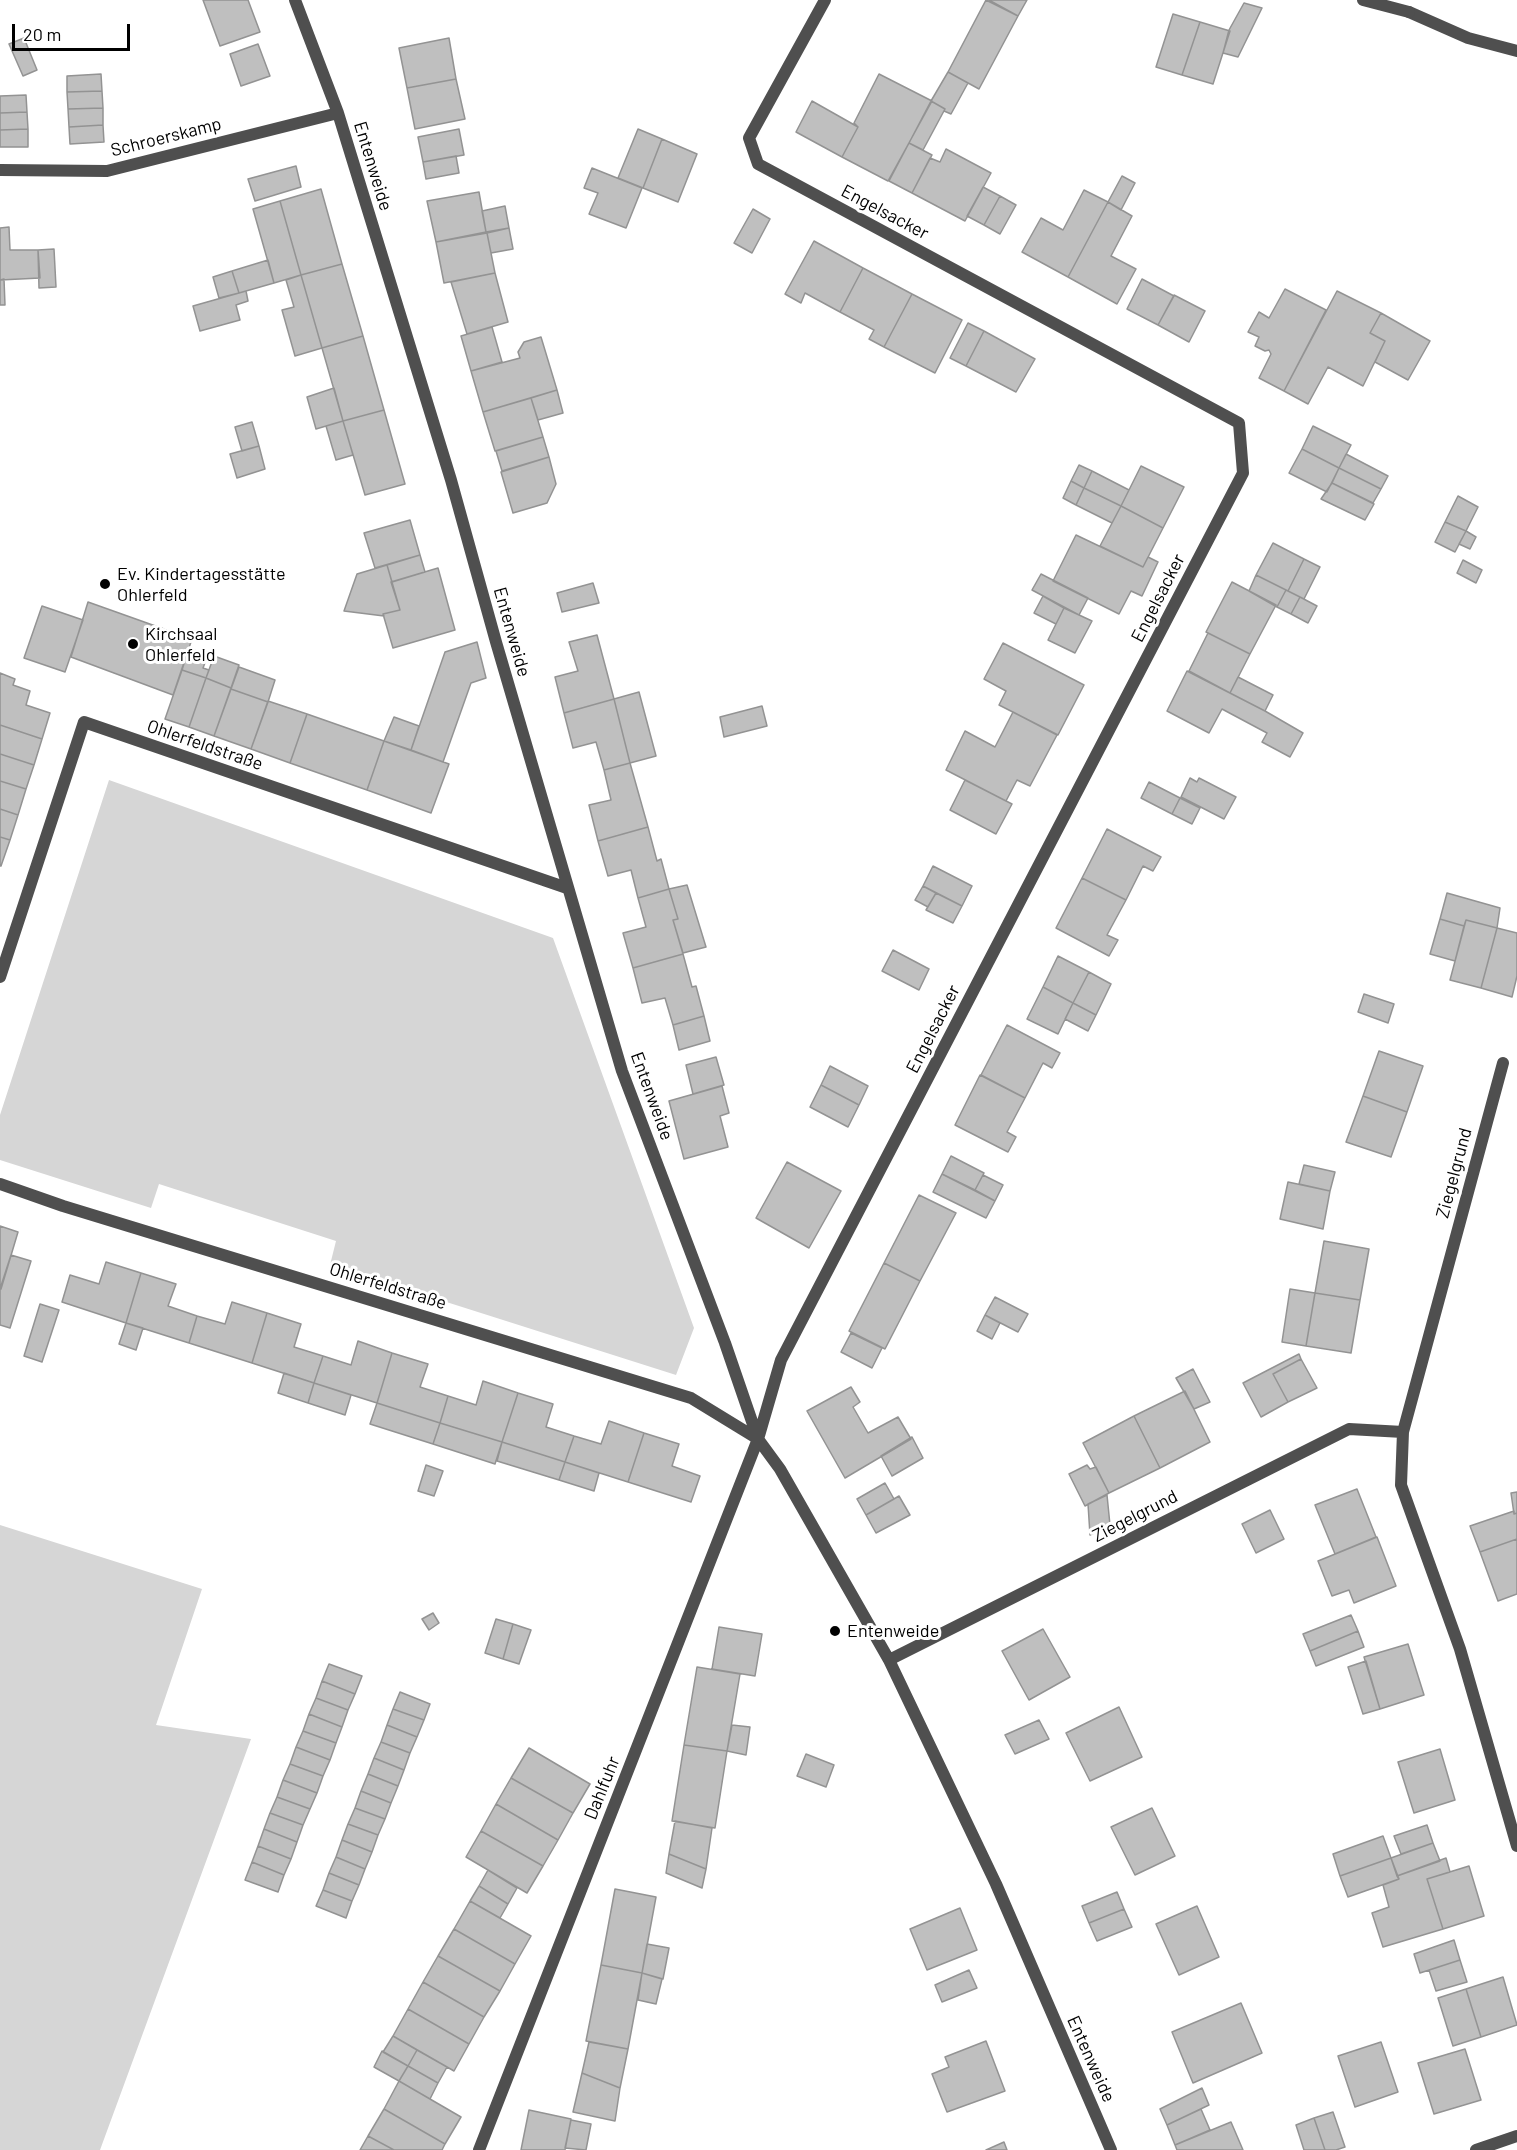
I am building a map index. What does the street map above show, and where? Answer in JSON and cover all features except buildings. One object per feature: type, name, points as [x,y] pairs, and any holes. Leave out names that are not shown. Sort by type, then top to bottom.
[{"type":"street","name":"Entenweide","points":[[295,0],[338,113],[452,480],[567,888],[622,1071],[725,1343],[758,1439],[780,1469],[889,1660],[996,1884],[1112,2150]]},
{"type":"street","name":"Engelsacker","points":[[758,1439],[781,1360],[1243,473],[1239,423],[758,164],[749,138],[825,0]]},
{"type":"street","points":[[1363,0],[1409,12],[1468,38],[1517,51]]},
{"type":"street","name":"Schroerskamp","points":[[0,170],[107,171],[338,113]]},
{"type":"street","name":"Ohlerfeldstraße","points":[[0,977],[84,722],[567,888]]},
{"type":"street","name":"Ziegelgrund","points":[[1503,1063],[1403,1432],[1401,1485],[1460,1649],[1517,1846]]},
{"type":"street","name":"Ohlerfeldstraße","points":[[0,1184],[63,1206],[691,1398],[758,1439]]},
{"type":"street","name":"Ziegelgrund","points":[[889,1660],[1349,1429],[1403,1432]]},
{"type":"street","name":"Dahlfuhr","points":[[479,2150],[758,1439]]},
{"type":"street","points":[[1476,2150],[1517,2136]]},
{"type":"shaded area","points":[[109,780],[553,938],[694,1328],[676,1375],[330,1265],[336,1241],[159,1184],[151,1208],[0,1160],[0,1115]]},
{"type":"shaded area","points":[[0,1525],[202,1589],[156,1725],[251,1739],[100,2150],[0,2150]]},
{"type":"place","name":"Ev. Kindertagesstätte Ohlerfeld","points":[[105,584]]},
{"type":"place","name":"Kirchsaal Ohlerfeld","points":[[133,644]]},
{"type":"place","name":"Entenweide","points":[[835,1631]]}]
